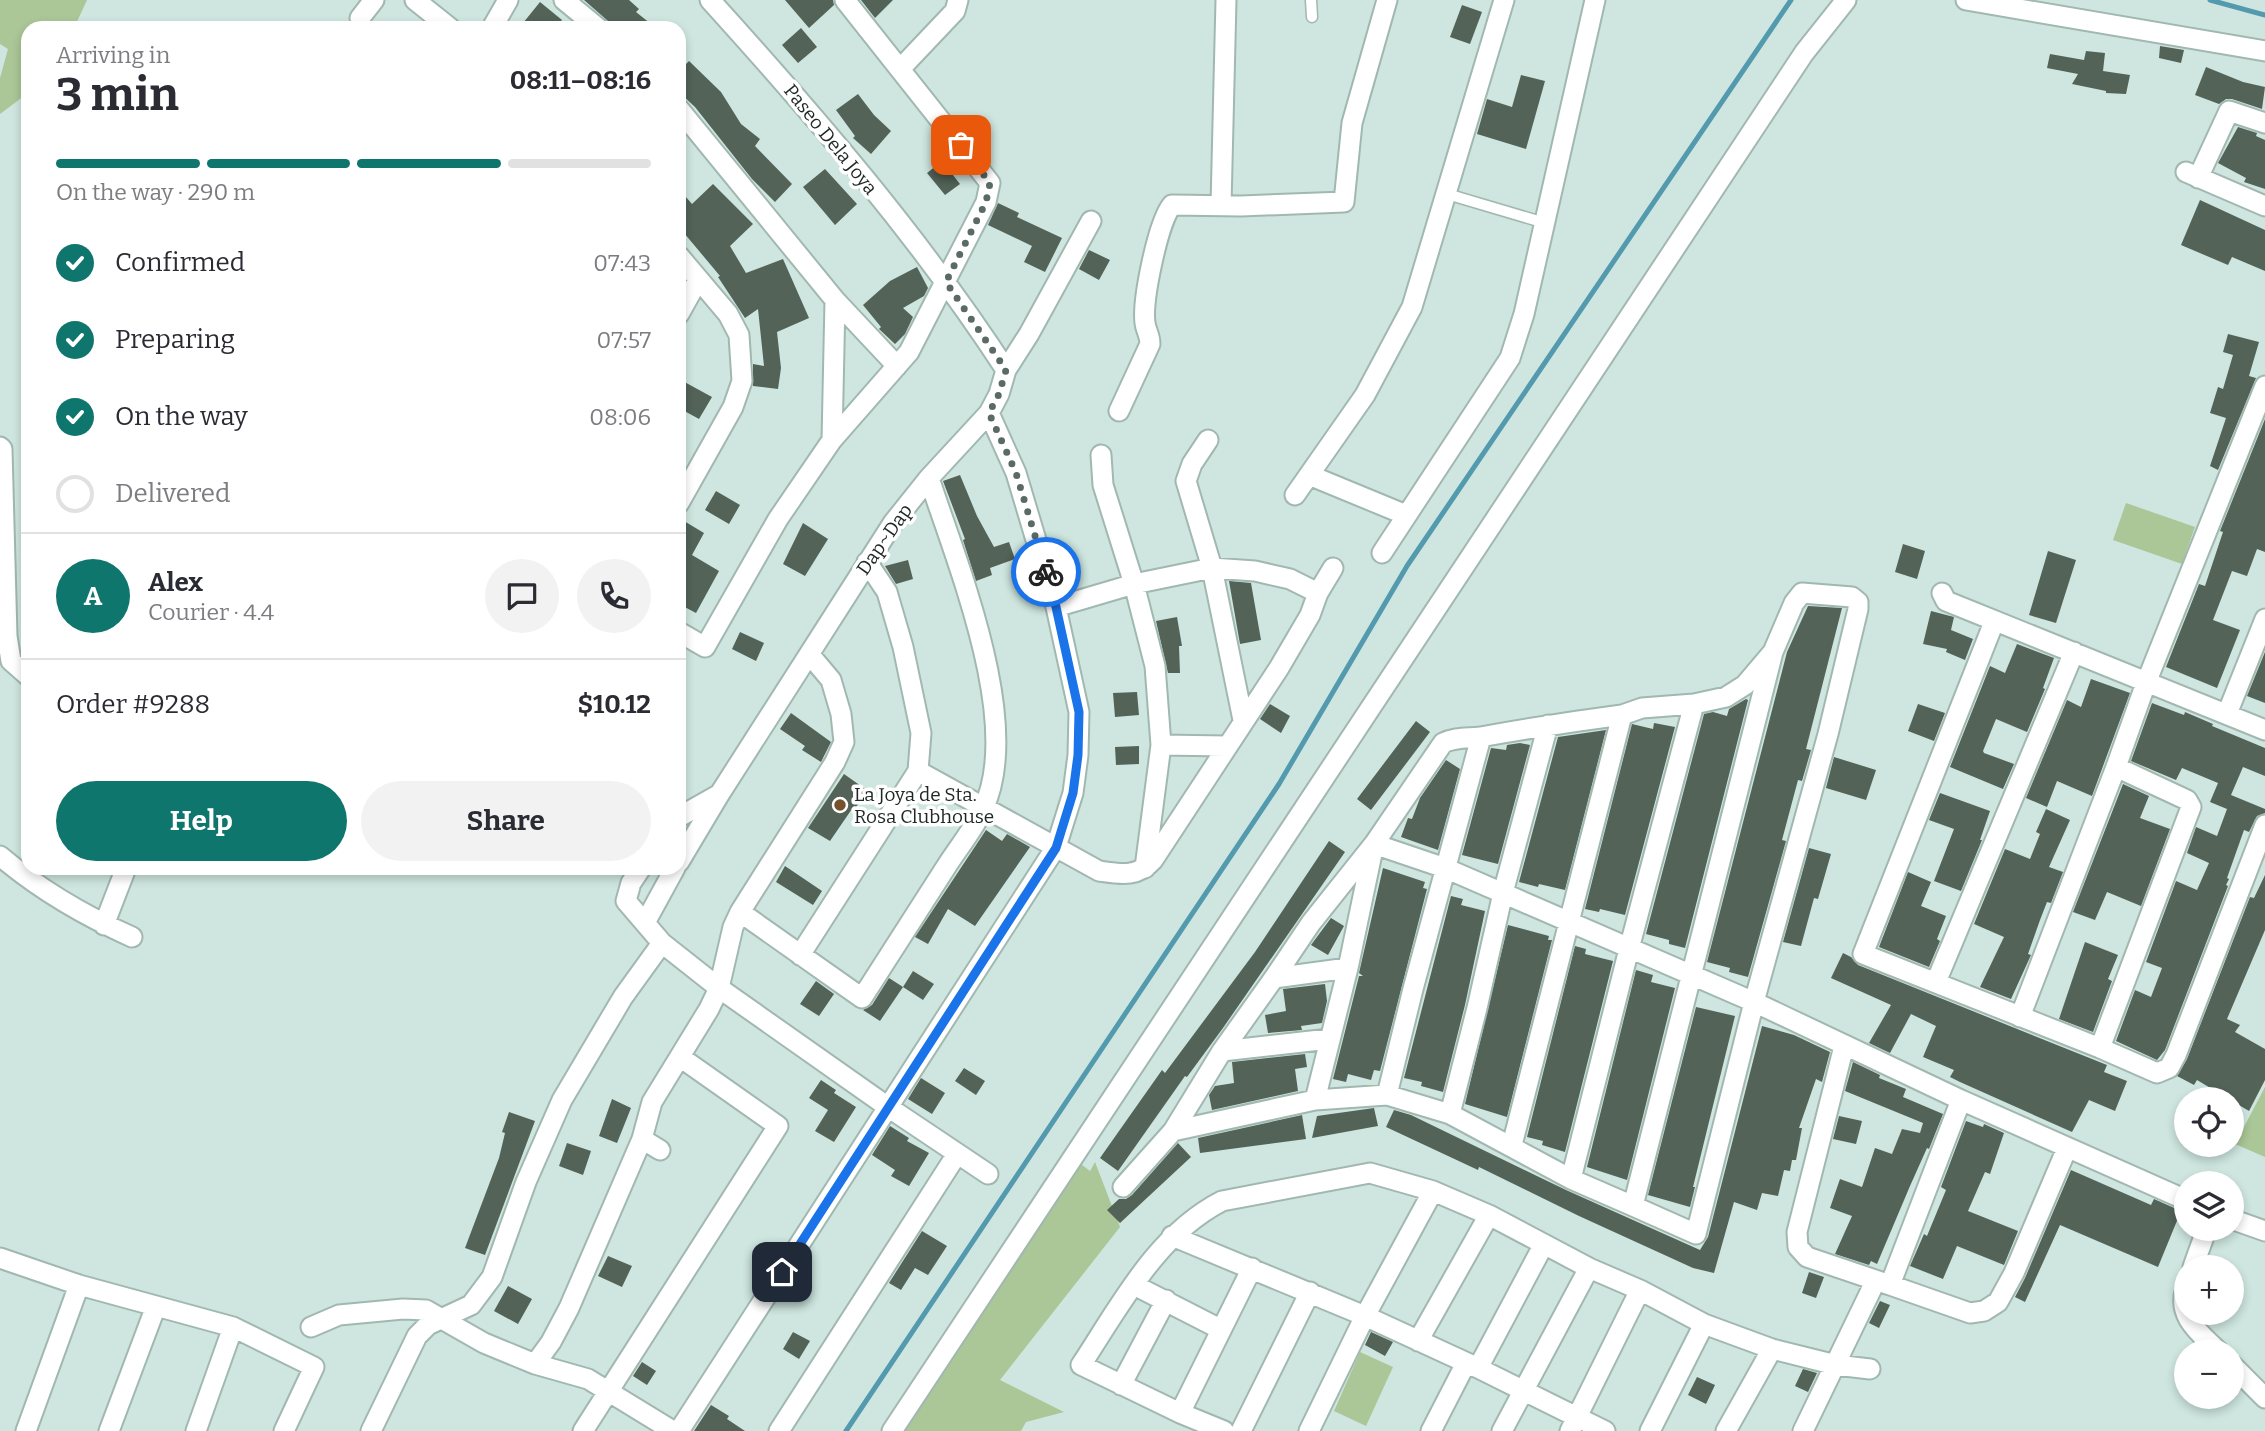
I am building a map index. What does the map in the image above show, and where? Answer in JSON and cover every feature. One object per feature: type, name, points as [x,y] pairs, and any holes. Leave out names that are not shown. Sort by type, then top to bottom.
[{"type":"street","points":[[360,18],[374,0]]},
{"type":"street","points":[[415,0],[441,21]]},
{"type":"street","points":[[496,21],[508,0]]},
{"type":"street","points":[[564,0],[590,21]]},
{"type":"street","name":"Paseo Dela Joya","points":[[710,0],[774,70],[946,282],[1006,370]]},
{"type":"street","points":[[686,636],[705,648],[778,519],[832,440],[909,352],[986,202],[990,183],[845,0]]},
{"type":"street","points":[[901,68],[955,11],[958,0]]},
{"type":"street","points":[[1221,205],[1226,0]]},
{"type":"street","points":[[1119,411],[1150,344],[1150,335],[1145,326],[1145,308],[1163,220],[1172,205],[1344,202],[1352,122],[1387,0]]},
{"type":"street","points":[[1295,495],[1365,395],[1412,307],[1504,0]]},
{"type":"street","points":[[1382,553],[1510,358],[1524,314],[1546,223],[1595,0]]},
{"type":"street","points":[[892,1431],[1804,53],[1846,0]]},
{"type":"street","points":[[1965,0],[2265,51]]},
{"type":"street","points":[[2265,123],[2229,111],[2192,175],[2265,206]]},
{"type":"street","points":[[686,118],[835,300],[897,366]]},
{"type":"street","name":"Dap~Dap","points":[[686,850],[867,562],[929,478],[989,413],[999,394],[1006,370],[1029,334],[1091,221]]},
{"type":"street","points":[[686,265],[728,314],[739,335],[742,381],[733,407],[686,491]]},
{"type":"street","points":[[686,301],[698,280]]},
{"type":"street","points":[[832,440],[835,300]]},
{"type":"street","points":[[2020,1017],[2146,682],[2265,386]]},
{"type":"street","points":[[679,1431],[1056,848],[1073,793],[1078,755],[1079,712],[1056,607],[1016,473],[989,413]]},
{"type":"street","points":[[1208,440],[1192,464],[1186,481],[1212,568],[1243,720]]},
{"type":"street","points":[[0,447],[6,636],[12,661],[21,670]]},
{"type":"street","points":[[1101,455],[1103,485],[1134,583],[1155,666],[1161,745],[1145,869]]},
{"type":"street","points":[[1309,475],[1406,515]]},
{"type":"street","points":[[740,912],[862,998],[984,808],[996,764],[997,724],[991,687],[977,628],[929,478]]},
{"type":"street","points":[[800,955],[918,771],[921,733],[903,647],[887,592],[867,562]]},
{"type":"street","points":[[1056,607],[1134,583],[1212,568],[1255,571],[1290,579],[1318,593]]},
{"type":"street","points":[[918,771],[1099,870],[1123,875],[1145,869],[1304,625],[1333,568]]},
{"type":"street","points":[[1173,1131],[1315,1100],[1388,1095],[1450,1114],[1572,1179],[1696,1234],[1754,1002],[1828,734],[1858,610],[1858,602],[1852,597],[1802,593],[1794,603],[1773,652],[1633,1206]]},
{"type":"street","points":[[1942,593],[1945,601],[1994,622],[2265,730]]},
{"type":"street","points":[[2227,714],[2265,619]]},
{"type":"street","points":[[1994,622],[1863,954],[2157,1073],[2169,1068],[2176,1055],[2265,825]]},
{"type":"street","points":[[1123,1187],[1173,1131],[1222,1051],[1311,923],[1374,844],[1443,743],[1452,739],[1622,715],[1642,708],[1695,704],[1726,697],[1745,685],[1773,652]]},
{"type":"street","points":[[1936,982],[2074,652]]},
{"type":"street","points":[[535,1364],[551,1342],[569,1308],[642,1139],[652,1102],[719,988],[733,927],[740,912],[835,762],[844,741],[841,714],[831,680],[810,655]]},
{"type":"street","points":[[1572,1179],[1629,949],[1695,704]]},
{"type":"street","points":[[1511,1145],[1622,715]]},
{"type":"street","points":[[1450,1114],[1503,893],[1548,724]]},
{"type":"street","points":[[1388,1095],[1481,737]]},
{"type":"street","points":[[1161,745],[1227,746]]},
{"type":"street","points":[[2100,1048],[2192,807],[2188,800],[2116,767]]},
{"type":"street","points":[[686,813],[719,795]]},
{"type":"street","points":[[1374,844],[1445,868],[1754,1002],[1962,1101],[2174,1195]]},
{"type":"street","points":[[1315,1100],[1348,968],[1374,844]]},
{"type":"street","points":[[0,856],[21,874]]},
{"type":"street","points":[[23,875],[104,925],[132,937]]},
{"type":"street","points":[[104,925],[123,875]]},
{"type":"street","points":[[636,875],[626,901],[634,913],[646,921],[662,943],[719,988],[988,1174]]},
{"type":"street","points":[[646,921],[671,875]]},
{"type":"street","points":[[371,1431],[417,1336],[428,1325],[471,1305],[492,1277],[526,1182],[562,1100],[623,997],[662,943]]},
{"type":"street","points":[[1275,978],[1348,968]]},
{"type":"street","points":[[1222,1051],[1329,1039]]},
{"type":"street","points":[[1844,1046],[1797,1232],[1798,1247],[1807,1257],[1970,1313],[1984,1311],[1998,1302],[2014,1273],[2067,1148]]},
{"type":"street","points":[[583,1431],[778,1126],[680,1056]]},
{"type":"street","points":[[1803,1431],[1836,1365],[1882,1284],[1962,1101]]},
{"type":"street","points":[[642,1139],[660,1150]]},
{"type":"street","points":[[779,1431],[957,1154]]},
{"type":"street","points":[[1224,1431],[1081,1366],[1134,1285],[1172,1236],[1202,1211],[1222,1201],[1370,1173],[1433,1191],[1489,1215],[1704,1324],[1772,1349],[1836,1365],[1870,1368]]},
{"type":"street","points":[[1309,1431],[1364,1316],[1433,1191]]},
{"type":"street","points":[[1418,1341],[1489,1215]]},
{"type":"street","points":[[2244,1224],[2265,1231]]},
{"type":"street","points":[[1172,1236],[1364,1316],[1522,1389],[1574,1423],[1605,1431]]},
{"type":"street","points":[[1431,1431],[1544,1244]]},
{"type":"street","points":[[0,1259],[79,1285],[233,1327],[314,1367],[284,1431]]},
{"type":"street","points":[[1180,1413],[1252,1268]]},
{"type":"street","points":[[1502,1431],[1522,1389],[1589,1268]]},
{"type":"street","points":[[26,1431],[79,1285]]},
{"type":"street","points":[[1134,1285],[1220,1329]]},
{"type":"street","points":[[1574,1423],[1640,1290]]},
{"type":"street","points":[[1241,1431],[1310,1292]]},
{"type":"street","points":[[1121,1385],[1166,1300]]},
{"type":"street","points":[[110,1431],[156,1306]]},
{"type":"street","points":[[311,1326],[339,1315],[403,1309],[426,1310],[484,1343],[535,1364],[588,1378],[673,1431]]},
{"type":"street","points":[[1650,1431],[1704,1324]]},
{"type":"street","points":[[2192,1325],[2206,1339]]},
{"type":"street","points":[[196,1431],[233,1327]]},
{"type":"street","points":[[1726,1431],[1772,1349]]},
{"type":"street","points":[[2244,1377],[2265,1398]]},
{"type":"lane","points":[[1311,0],[1312,16]]},
{"type":"lane","points":[[1447,194],[1546,223]]},
{"type":"green space","points":[[0,0],[87,0],[77,21],[21,21],[21,98],[0,114],[0,78],[8,49],[0,44]]},
{"type":"green space","points":[[2126,503],[2195,527],[2182,564],[2113,540]]},
{"type":"green space","points":[[2265,1087],[2265,1157],[2244,1148],[2244,1127]]},
{"type":"green space","points":[[1065,1152],[1090,1171],[1095,1162],[1120,1227],[1000,1380],[1064,1412],[1026,1422],[1021,1431],[890,1431]]},
{"type":"green space","points":[[1360,1352],[1393,1367],[1366,1426],[1334,1411]]},
{"type":"building","points":[[584,0],[629,0],[639,9],[636,12],[647,21],[608,21]]},
{"type":"building","points":[[785,0],[833,0],[834,5],[809,28]]},
{"type":"building","points":[[861,0],[893,0],[875,18]]},
{"type":"building","points":[[540,2],[562,20],[561,21],[525,21]]},
{"type":"building","points":[[1462,5],[1482,12],[1470,44],[1450,37]]},
{"type":"building","points":[[801,28],[817,47],[798,63],[782,45]]},
{"type":"building","points":[[2160,46],[2184,50],[2181,63],[2159,58]]},
{"type":"building","points":[[2086,51],[2105,53],[2103,71],[2130,75],[2126,94],[2106,93],[2072,84],[2078,74],[2047,68],[2050,54],[2084,60]]},
{"type":"building","points":[[689,61],[721,92],[741,124],[760,139],[755,146],[792,184],[775,202],[752,179],[686,99],[686,64]]},
{"type":"building","points":[[2206,67],[2243,82],[2265,87],[2262,109],[2232,99],[2226,99],[2219,104],[2195,95]]},
{"type":"building","points":[[1521,75],[1545,81],[1526,149],[1477,134],[1487,99],[1512,107]]},
{"type":"building","points":[[858,94],[891,131],[871,154],[853,138],[855,136],[836,110]]},
{"type":"building","points":[[2238,127],[2257,133],[2256,136],[2265,140],[2265,189],[2244,182],[2246,178],[2218,163]]},
{"type":"building","points":[[942,161],[960,184],[945,195],[927,173]]},
{"type":"building","points":[[825,169],[857,204],[835,225],[803,187]]},
{"type":"building","points":[[713,184],[753,224],[730,246],[746,273],[783,259],[809,318],[777,332],[781,368],[778,389],[753,386],[753,364],[764,366],[758,309],[745,318],[718,277],[720,276],[686,235],[686,197],[692,204]]},
{"type":"building","points":[[2200,200],[2265,230],[2265,271],[2232,257],[2228,265],[2181,245]]},
{"type":"building","points":[[998,203],[1019,213],[1017,217],[1062,238],[1045,272],[1024,262],[1032,246],[988,225]]},
{"type":"building","points":[[1089,250],[1110,260],[1099,280],[1079,269]]},
{"type":"building","points":[[917,267],[928,288],[924,296],[903,308],[913,317],[905,334],[895,344],[879,329],[881,327],[863,305],[890,281]]},
{"type":"building","points":[[2228,334],[2259,342],[2249,376],[2256,378],[2218,470],[2210,466],[2226,418],[2210,413],[2218,387],[2223,389],[2233,355],[2223,352]]},
{"type":"building","points":[[686,383],[712,397],[699,419],[686,412]]},
{"type":"building","points":[[2265,419],[2265,552],[2257,549],[2247,576],[2232,571],[2213,620],[2240,630],[2217,688],[2166,667],[2199,584],[2205,586],[2223,532],[2220,531]]},
{"type":"building","points":[[960,475],[977,516],[994,547],[1009,542],[1015,559],[990,568],[992,575],[976,581],[963,540],[965,539],[943,481]]},
{"type":"building","points":[[716,491],[740,505],[729,524],[705,510]]},
{"type":"building","points":[[686,522],[704,533],[692,555],[719,571],[696,613],[686,608]]},
{"type":"building","points":[[803,523],[828,539],[805,576],[783,564]]},
{"type":"building","points":[[1903,544],[1925,551],[1917,579],[1895,572]]},
{"type":"building","points":[[2048,551],[2076,560],[2056,623],[2029,615]]},
{"type":"building","points":[[908,560],[913,579],[896,584],[885,566]]},
{"type":"building","points":[[1229,581],[1251,583],[1261,640],[1240,644]]},
{"type":"building","points":[[1808,606],[1842,608],[1806,749],[1811,750],[1802,781],[1798,780],[1782,840],[1786,841],[1748,977],[1729,972],[1730,968],[1707,962],[1787,652]]},
{"type":"building","points":[[1931,611],[1954,617],[1951,630],[1973,639],[1965,660],[1946,652],[1947,649],[1923,644]]},
{"type":"building","points":[[1177,617],[1182,646],[1179,646],[1180,673],[1168,673],[1156,621]]},
{"type":"building","points":[[740,632],[764,643],[756,661],[732,649]]},
{"type":"building","points":[[2017,644],[2054,658],[2043,688],[2045,689],[2027,732],[1996,719],[1983,751],[2014,764],[2003,789],[1950,767],[1990,666],[2005,673]]},
{"type":"building","points":[[2265,652],[2265,703],[2247,696]]},
{"type":"building","points":[[2091,679],[2130,693],[2092,796],[2057,781],[2047,807],[2026,798],[2067,700],[2081,707]]},
{"type":"building","points":[[1137,692],[1139,715],[1115,717],[1113,693]]},
{"type":"building","points":[[1748,700],[1685,948],[1669,944],[1669,940],[1646,934],[1704,714],[1713,712],[1727,716],[1729,709]]},
{"type":"building","points":[[2152,703],[2184,715],[2185,712],[2265,748],[2265,776],[2243,767],[2231,795],[2265,809],[2265,813],[2257,816],[2249,832],[2244,830],[2227,878],[2228,886],[2165,1050],[2157,1060],[2116,1041],[2135,990],[2151,997],[2162,968],[2146,962],[2176,881],[2197,890],[2209,863],[2187,853],[2196,827],[2217,836],[2227,809],[2210,802],[2218,783],[2182,768],[2176,780],[2131,761]]},
{"type":"building","points":[[1270,704],[1290,716],[1281,733],[1260,719]]},
{"type":"building","points":[[1918,704],[1945,713],[1934,741],[1908,731]]},
{"type":"building","points":[[791,713],[831,742],[821,762],[802,750],[805,746],[780,729]]},
{"type":"building","points":[[1416,721],[1430,732],[1371,810],[1357,799]]},
{"type":"building","points":[[1654,723],[1675,727],[1625,915],[1600,909],[1599,912],[1585,909],[1632,724],[1653,729]]},
{"type":"building","points":[[1606,730],[1565,890],[1519,882],[1558,737]]},
{"type":"building","points":[[1507,745],[1530,745],[1498,864],[1462,855],[1491,748],[1506,750]]},
{"type":"building","points":[[1139,746],[1139,764],[1116,765],[1115,747]]},
{"type":"building","points":[[1834,757],[1876,770],[1866,800],[1826,788]]},
{"type":"building","points":[[1446,760],[1460,769],[1438,850],[1401,837],[1408,818],[1412,819],[1420,798]]},
{"type":"building","points":[[844,774],[868,791],[830,841],[808,828]]},
{"type":"building","points":[[2123,784],[2149,796],[2140,818],[2170,829],[2141,906],[2107,892],[2095,920],[2073,912]]},
{"type":"building","points":[[1940,793],[1990,811],[1982,840],[1961,891],[1934,881],[1954,829],[1929,820]]},
{"type":"building","points":[[2046,809],[2070,820],[2049,867],[2063,872],[2051,903],[2047,902],[2028,954],[2031,955],[2011,999],[1980,987],[2004,937],[1974,924],[2005,849],[2030,859],[2040,834],[2036,832]]},
{"type":"building","points":[[986,830],[1002,841],[1007,834],[1030,847],[975,926],[948,909],[928,944],[915,937]]},
{"type":"building","points":[[1329,841],[1345,852],[1223,1028],[1187,1077],[1185,1076],[1118,1171],[1100,1158],[1162,1070],[1165,1073],[1255,952]]},
{"type":"building","points":[[1809,848],[1831,854],[1818,899],[1814,898],[1801,946],[1783,942]]},
{"type":"building","points":[[785,866],[822,891],[813,905],[776,882]]},
{"type":"building","points":[[1383,868],[1425,882],[1423,888],[1427,889],[1380,1071],[1374,1070],[1371,1080],[1348,1074],[1346,1082],[1333,1079],[1359,976],[1363,976],[1359,973]]},
{"type":"building","points":[[1908,872],[1931,882],[1921,906],[1946,916],[1937,939],[1940,941],[1929,967],[1879,947]]},
{"type":"building","points":[[2265,875],[2265,930],[2227,1019],[2240,1025],[2235,1032],[2265,1049],[2265,1080],[2249,1111],[2244,1108],[2244,1087],[2209,1087],[2197,1080],[2194,1085],[2177,1076],[2187,1059],[2250,897],[2254,898]]},
{"type":"building","points":[[1451,896],[1463,899],[1461,905],[1485,911],[1443,1092],[1421,1086],[1422,1082],[1404,1078]]},
{"type":"building","points":[[1331,918],[1344,926],[1328,955],[1311,945]]},
{"type":"building","points":[[1508,925],[1549,936],[1548,940],[1552,940],[1507,1117],[1465,1104]]},
{"type":"building","points":[[2085,942],[2118,955],[2108,979],[2112,981],[2093,1032],[2059,1019]]},
{"type":"building","points":[[1575,946],[1586,949],[1585,954],[1613,961],[1565,1152],[1542,1145],[1543,1141],[1527,1137]]},
{"type":"building","points":[[1843,953],[1858,965],[2107,1065],[2104,1072],[2127,1081],[2115,1111],[2089,1100],[2072,1132],[1960,1082],[1950,1077],[1954,1070],[1923,1057],[1936,1026],[1911,1014],[1890,1053],[1869,1043],[1891,1005],[1831,978]]},
{"type":"building","points":[[1636,970],[1653,975],[1651,982],[1675,988],[1627,1180],[1587,1167]]},
{"type":"building","points":[[913,971],[934,984],[923,1000],[903,987]]},
{"type":"building","points":[[889,978],[903,987],[880,1021],[863,1010],[872,1005]]},
{"type":"building","points":[[816,981],[834,994],[819,1016],[800,1004]]},
{"type":"building","points":[[1325,984],[1327,1001],[1322,1023],[1301,1026],[1302,1030],[1268,1033],[1265,1015],[1286,1011],[1283,989]]},
{"type":"building","points":[[1696,1007],[1735,1016],[1690,1207],[1648,1195]]},
{"type":"building","points":[[1762,1026],[1794,1035],[1830,1052],[1822,1082],[1816,1079],[1799,1128],[1802,1128],[1796,1160],[1792,1160],[1790,1171],[1784,1170],[1778,1196],[1762,1193],[1757,1210],[1734,1202],[1714,1273],[1693,1268],[1479,1167],[1478,1170],[1386,1127],[1394,1110],[1411,1115],[1566,1190],[1700,1250],[1708,1237]]},
{"type":"building","points":[[1305,1054],[1307,1067],[1295,1069],[1298,1091],[1212,1110],[1209,1095],[1215,1086],[1234,1083],[1232,1062]]},
{"type":"building","points":[[1853,1062],[1880,1075],[1879,1078],[1906,1089],[1903,1097],[1943,1114],[1877,1264],[1871,1261],[1869,1265],[1835,1254],[1852,1216],[1830,1208],[1840,1179],[1862,1187],[1875,1148],[1892,1154],[1902,1129],[1920,1133],[1923,1123],[1845,1091]]},
{"type":"building","points":[[964,1068],[985,1081],[976,1095],[955,1081]]},
{"type":"building","points":[[921,1078],[945,1093],[932,1114],[908,1099]]},
{"type":"building","points":[[821,1080],[836,1090],[834,1093],[856,1107],[834,1142],[815,1131],[828,1110],[809,1098]]},
{"type":"building","points":[[612,1099],[631,1108],[617,1143],[599,1136]]},
{"type":"building","points":[[1374,1108],[1378,1126],[1312,1138],[1317,1116]]},
{"type":"building","points":[[509,1112],[535,1121],[485,1255],[465,1248],[499,1158],[505,1133],[502,1132]]},
{"type":"building","points":[[1302,1115],[1306,1139],[1200,1153],[1198,1138]]},
{"type":"building","points":[[1839,1116],[1862,1121],[1856,1144],[1833,1139]]},
{"type":"building","points":[[1966,1121],[1983,1127],[1984,1124],[2004,1133],[1990,1174],[1985,1172],[1968,1211],[2018,1231],[2004,1265],[1957,1246],[1943,1279],[1910,1266],[1924,1234],[1927,1236],[1946,1190],[1941,1187]]},
{"type":"building","points":[[890,1126],[909,1138],[907,1141],[929,1153],[909,1186],[891,1176],[895,1170],[872,1155]]},
{"type":"building","points":[[567,1143],[591,1151],[583,1175],[559,1166]]},
{"type":"building","points":[[1178,1143],[1191,1157],[1120,1223],[1107,1210],[1119,1199],[1132,1195]]},
{"type":"building","points":[[2071,1170],[2151,1205],[2154,1199],[2174,1208],[2174,1228],[2158,1267],[2060,1225],[2025,1302],[2015,1297]]},
{"type":"building","points":[[922,1231],[947,1246],[928,1275],[915,1268],[901,1290],[889,1283]]},
{"type":"building","points":[[608,1256],[632,1266],[622,1287],[598,1276]]},
{"type":"building","points":[[1809,1272],[1824,1277],[1816,1298],[1802,1293]]},
{"type":"building","points":[[508,1286],[532,1299],[518,1324],[494,1311]]},
{"type":"building","points":[[1880,1301],[1890,1305],[1879,1328],[1869,1323]]},
{"type":"building","points":[[793,1332],[810,1341],[799,1359],[783,1349]]},
{"type":"building","points":[[1371,1332],[1393,1342],[1385,1356],[1365,1345]]},
{"type":"building","points":[[642,1362],[656,1371],[647,1385],[633,1376]]},
{"type":"building","points":[[1803,1369],[1817,1373],[1808,1392],[1795,1386]]},
{"type":"building","points":[[1697,1377],[1715,1385],[1706,1404],[1688,1395]]},
{"type":"building","points":[[711,1405],[729,1416],[727,1419],[745,1431],[694,1431]]},
{"type":"waterway","points":[[846,1431],[1279,784],[1407,566],[1791,0]]},
{"type":"waterway","points":[[2210,0],[2265,15]]},
{"type":"way so far","points":[[961,145],[990,183],[986,202],[946,282],[1006,370],[999,394],[989,413],[1016,473],[1046,572]]},
{"type":"place","name":"La Joya de Sta. Rosa Clubhouse","points":[[840,805]]},
{"type":"route","points":[[782,1272],[1056,848],[1073,793],[1078,755],[1079,712],[1046,572]]}]
